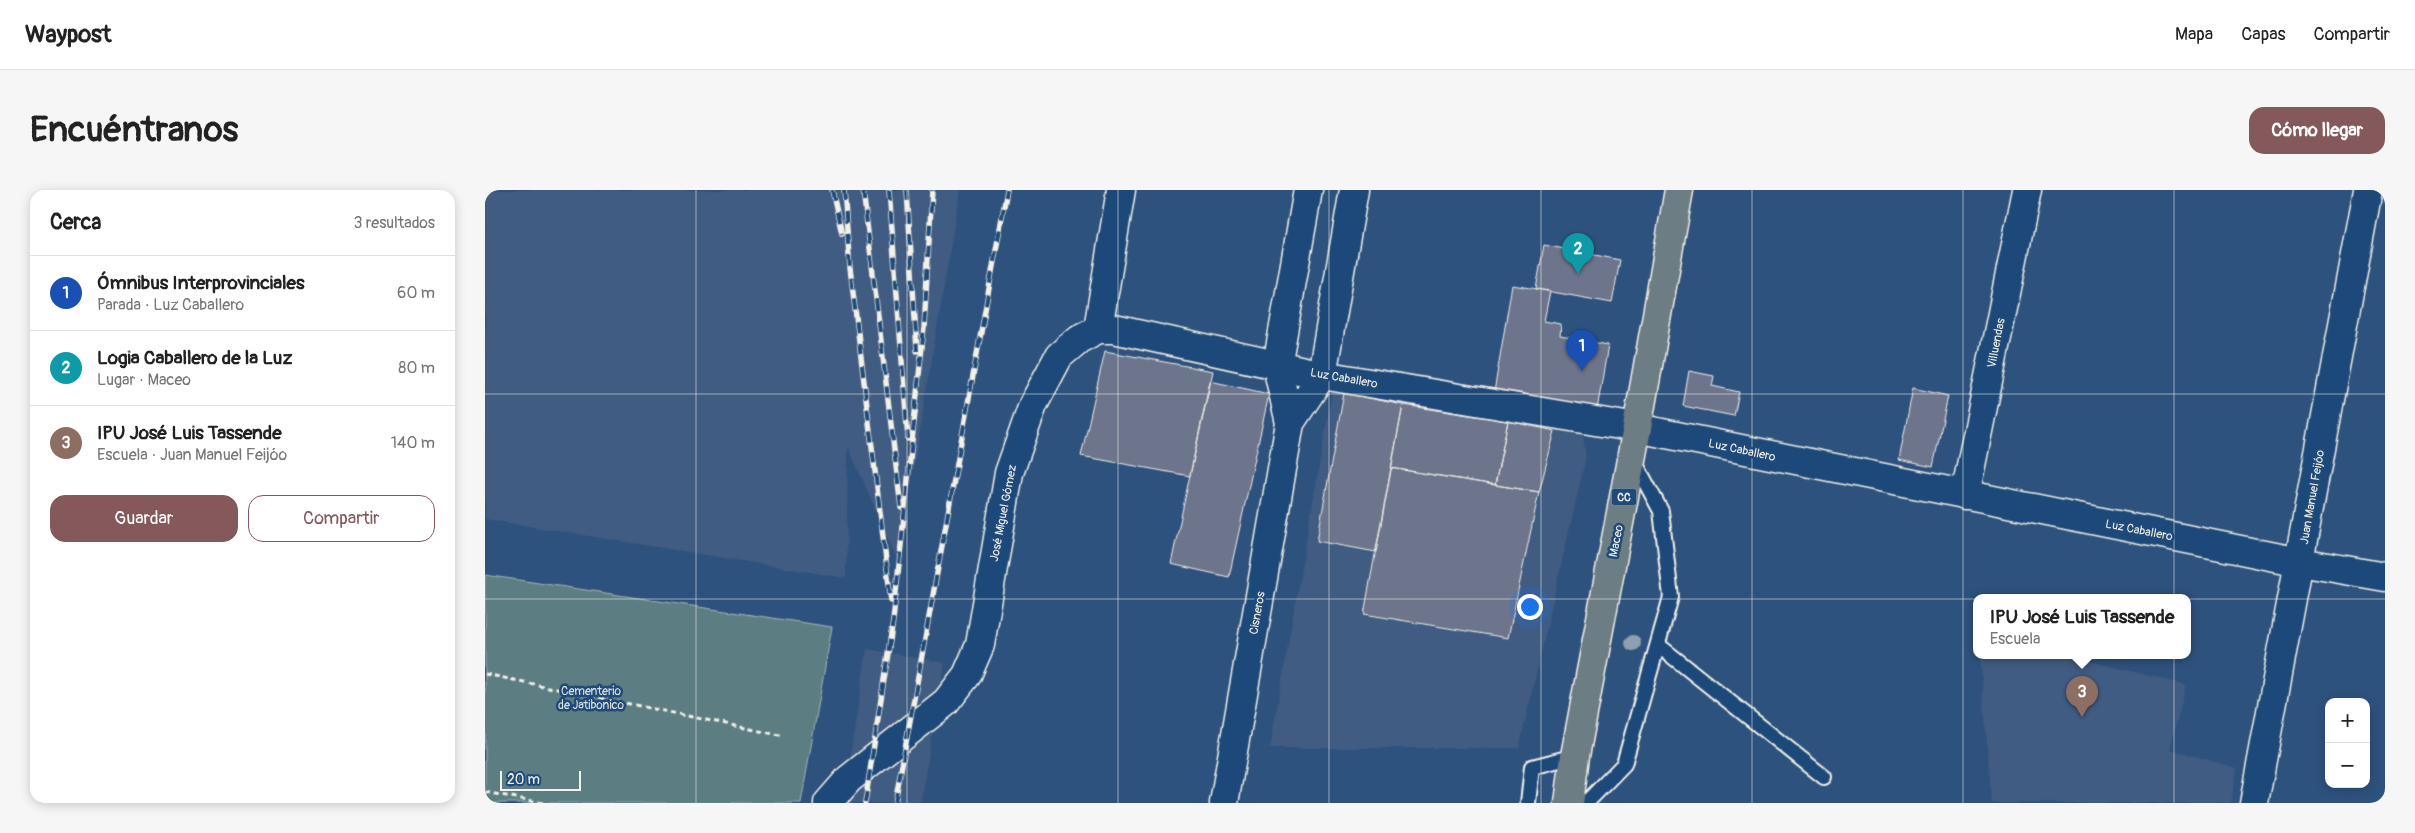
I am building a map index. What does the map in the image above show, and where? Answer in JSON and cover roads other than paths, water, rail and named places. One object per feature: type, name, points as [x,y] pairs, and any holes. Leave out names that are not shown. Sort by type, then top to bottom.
[{"type":"highway","name":"Maceo","points":[[1569,803],[1575,756],[1632,457],[1679,190]]},
{"type":"street","points":[[1098,329],[1121,190]]},
{"type":"street","name":"Cisneros","points":[[1291,423],[1277,366],[1308,190]]},
{"type":"street","name":"Cisneros","points":[[1224,803],[1291,423],[1322,375],[1354,190]]},
{"type":"street","name":"Villuendas","points":[[1965,495],[2027,190]]},
{"type":"street","name":"Juan Manuel Feijóo","points":[[2254,803],[2368,190]]},
{"type":"street","name":"Luz Caballero","points":[[1098,329],[1114,329],[1322,375],[1637,428],[2300,562],[2385,577]]},
{"type":"street","name":"José Miguel Gómez","points":[[828,803],[849,779],[946,702],[967,675],[980,645],[1009,473],[1033,405],[1059,356],[1079,338],[1098,329]]},
{"type":"lane","points":[[1586,803],[1624,764],[1671,597],[1661,512],[1632,457]]},
{"type":"lane","points":[[1658,645],[1824,777]]},
{"type":"lane","points":[[1528,803],[1532,767],[1575,756]]},
{"type":"railway","points":[[832,190],[842,234]]},
{"type":"railway","points":[[844,190],[850,268],[891,601]]},
{"type":"railway","points":[[863,190],[901,508]]},
{"type":"railway","points":[[889,190],[908,439]]},
{"type":"railway","points":[[907,190],[917,351]]},
{"type":"railway","points":[[865,803],[893,621],[924,328],[932,190]]},
{"type":"railway","points":[[895,803],[1007,190]]},
{"type":"place","name":"Logia Caballero de la Luz","points":[[1578,274]]},
{"type":"place","name":"Ómnibus Interprovinciales","points":[[1582,371]]},
{"type":"place","name":"IPU José Luis Tassende","points":[[2082,717]]},
{"type":"park label","name":"Cementerio de Jatibonico","points":[[591,698]]}]
